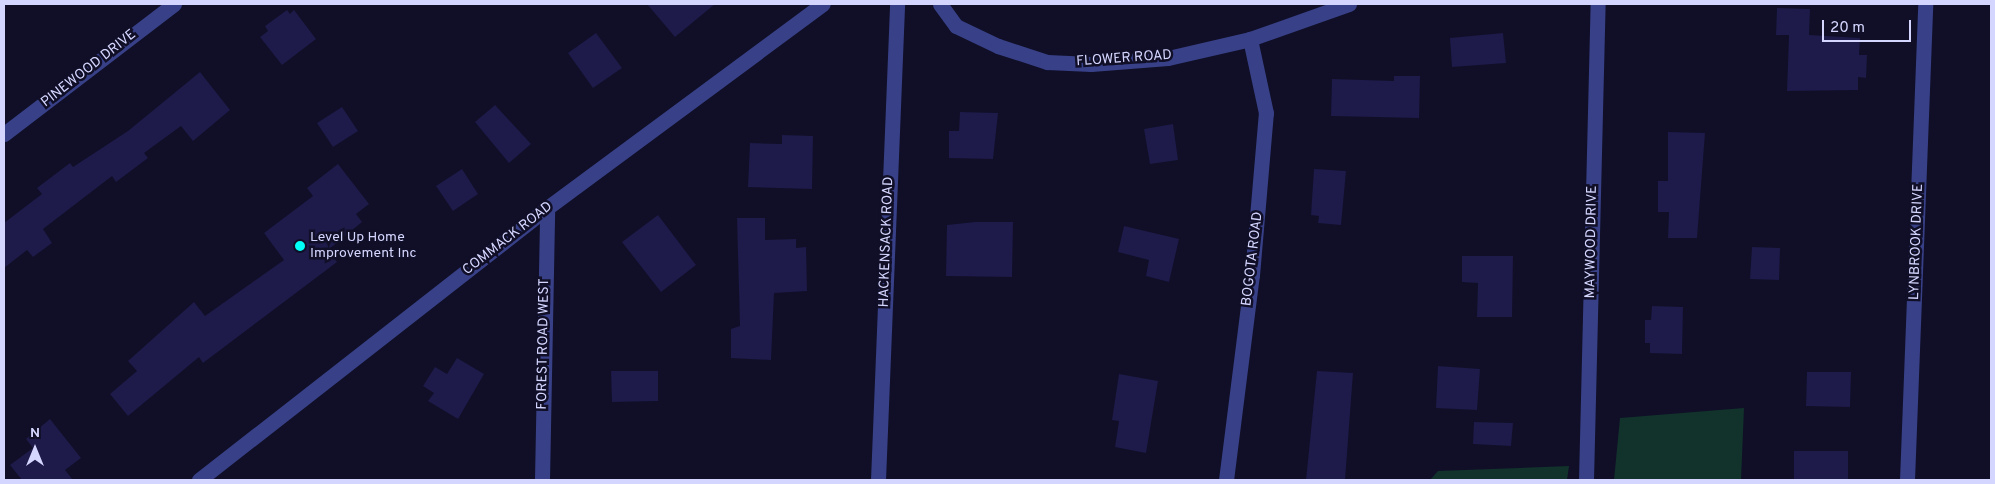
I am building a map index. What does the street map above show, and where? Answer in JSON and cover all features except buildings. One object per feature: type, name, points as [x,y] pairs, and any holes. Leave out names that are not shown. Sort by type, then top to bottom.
[{"type":"street","name":"PINEWOOD DRIVE","points":[[4,134],[174,4]]},
{"type":"street","name":"COMMACK ROAD","points":[[199,480],[547,208],[823,4]]},
{"type":"street","name":"HACKENSACK ROAD","points":[[878,480],[897,4]]},
{"type":"street","name":"FLOWER ROAD","points":[[940,4],[956,26],[1047,62],[1168,58],[1250,39],[1349,4]]},
{"type":"street","name":"MAYWOOD DRIVE","points":[[1586,480],[1598,4]]},
{"type":"street","name":"LYNBROOK DRIVE","points":[[1907,480],[1925,4]]},
{"type":"street","name":"BOGOTA ROAD","points":[[1226,480],[1252,275],[1266,113],[1250,39]]},
{"type":"street","name":"FOREST ROAD WEST","points":[[542,480],[547,208]]},
{"type":"green space","points":[[1744,408],[1741,480],[1614,480],[1620,418]]},
{"type":"green space","points":[[1569,466],[1567,480],[1430,480],[1438,471]]},
{"type":"place","name":"Level Up Home Improvement Inc","points":[[300,246]]}]
